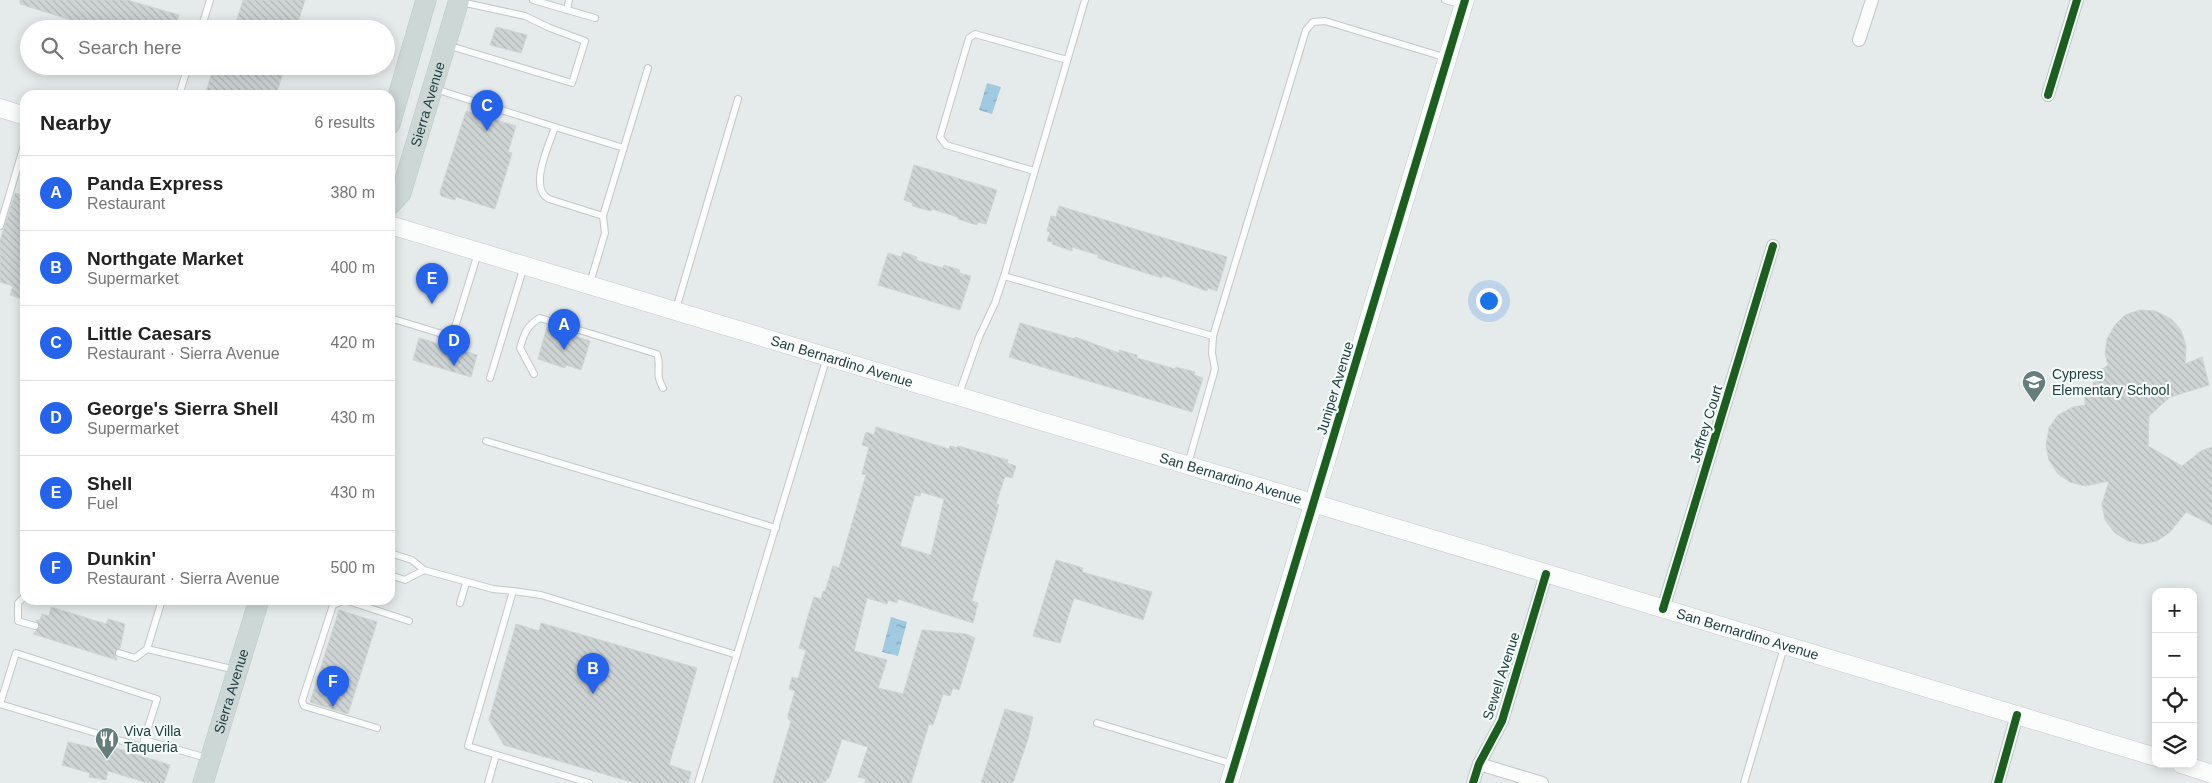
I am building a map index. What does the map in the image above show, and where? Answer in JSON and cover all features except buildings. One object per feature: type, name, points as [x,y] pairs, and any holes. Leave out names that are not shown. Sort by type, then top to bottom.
[{"type":"main road","points":[[395,107],[426,0]]},
{"type":"main road","name":"Sierra Avenue","points":[[395,200],[401,193],[459,1]]},
{"type":"main road","name":"Juniper Avenue","points":[[1229,783],[1465,3]]},
{"type":"main road","points":[[0,108],[20,114]]},
{"type":"main road","name":"San Bernardino Avenue","points":[[395,227],[2152,756]]},
{"type":"main road","name":"Sierra Avenue","points":[[203,783],[257,605]]},
{"type":"main road","points":[[2193,768],[2212,774]]},
{"type":"street","points":[[1860,40],[1872,0]]},
{"type":"street","points":[[2048,95],[2077,0]]},
{"type":"street","name":"Jeffrey Court","points":[[1663,609],[1773,246]]},
{"type":"street","name":"Sewell Avenue","points":[[1473,783],[1479,764],[1502,721],[1546,574]]},
{"type":"street","points":[[1998,783],[2018,715]]},
{"type":"street","points":[[1479,764],[1542,783]]},
{"type":"lane","points":[[204,20],[210,0]]},
{"type":"lane","points":[[533,0],[595,18]]},
{"type":"lane","points":[[567,10],[569,0]]},
{"type":"lane","points":[[958,396],[979,337],[995,303],[1004,276],[1084,0]]},
{"type":"lane","points":[[1445,0],[1465,3]]},
{"type":"lane","points":[[446,45],[572,83],[585,41],[525,16],[459,1]]},
{"type":"lane","points":[[1187,466],[1215,369],[1212,353],[1213,336],[1306,30],[1313,22],[1325,21],[1447,58]]},
{"type":"lane","points":[[1034,172],[946,145],[940,138],[969,38],[975,34],[1067,60]]},
{"type":"lane","points":[[590,285],[605,233],[604,216],[648,68]]},
{"type":"lane","points":[[181,90],[185,75]]},
{"type":"lane","points":[[432,89],[624,148]]},
{"type":"lane","points":[[675,310],[738,100]]},
{"type":"lane","points":[[555,127],[540,176],[540,191],[543,196],[549,199],[604,216]]},
{"type":"lane","points":[[0,226],[20,159]]},
{"type":"lane","points":[[395,320],[452,337],[479,252]]},
{"type":"lane","points":[[490,378],[524,265]]},
{"type":"lane","points":[[1004,276],[1213,336]]},
{"type":"lane","points":[[534,374],[520,348],[525,331],[531,323],[540,318],[657,354],[659,360],[657,378],[663,388]]},
{"type":"lane","points":[[698,783],[828,356]]},
{"type":"lane","points":[[486,441],[776,528]]},
{"type":"lane","points":[[395,555],[412,560],[424,570],[466,583],[541,594],[737,655]]},
{"type":"lane","points":[[395,577],[405,580],[424,570]]},
{"type":"lane","points":[[460,603],[466,583]]},
{"type":"lane","points":[[513,591],[468,746],[588,783]]},
{"type":"lane","points":[[20,601],[18,603],[18,621],[35,626]]},
{"type":"lane","points":[[119,653],[136,658],[147,649],[160,605]]},
{"type":"lane","points":[[333,605],[302,701],[304,706],[377,728]]},
{"type":"lane","points":[[360,605],[409,621]]},
{"type":"lane","points":[[1744,783],[1785,645]]},
{"type":"lane","points":[[147,649],[237,671]]},
{"type":"lane","points":[[16,654],[157,699],[144,740],[142,747],[0,704],[16,654]]},
{"type":"lane","points":[[1097,723],[1234,764]]},
{"type":"lane","points":[[144,740],[210,759]]},
{"type":"lane","points":[[488,783],[496,755]]},
{"type":"water","points":[[987,83],[1001,87],[992,114],[979,110]]},
{"type":"water","points":[[891,617],[907,622],[898,656],[882,652]]},
{"type":"cycle path","points":[[1229,783],[1465,0]]},
{"type":"cycle path","points":[[2048,95],[2077,0]]},
{"type":"cycle path","points":[[1663,609],[1773,246]]},
{"type":"cycle path","points":[[1473,783],[1479,764],[1502,721],[1546,574]]},
{"type":"cycle path","points":[[1998,783],[2017,715]]},
{"type":"place","name":"Little Caesars","points":[[487,131]]},
{"type":"place","name":"Shell","points":[[432,304]]},
{"type":"place","name":"Panda Express","points":[[564,350]]},
{"type":"place","name":"George's Sierra Shell","points":[[454,366]]},
{"type":"place","name":"Cypress Elementary School","points":[[2034,403]]},
{"type":"place","name":"Northgate Market","points":[[593,694]]},
{"type":"place","name":"Dunkin'","points":[[333,707]]},
{"type":"place","name":"Viva Villa Taqueria","points":[[107,760]]}]
